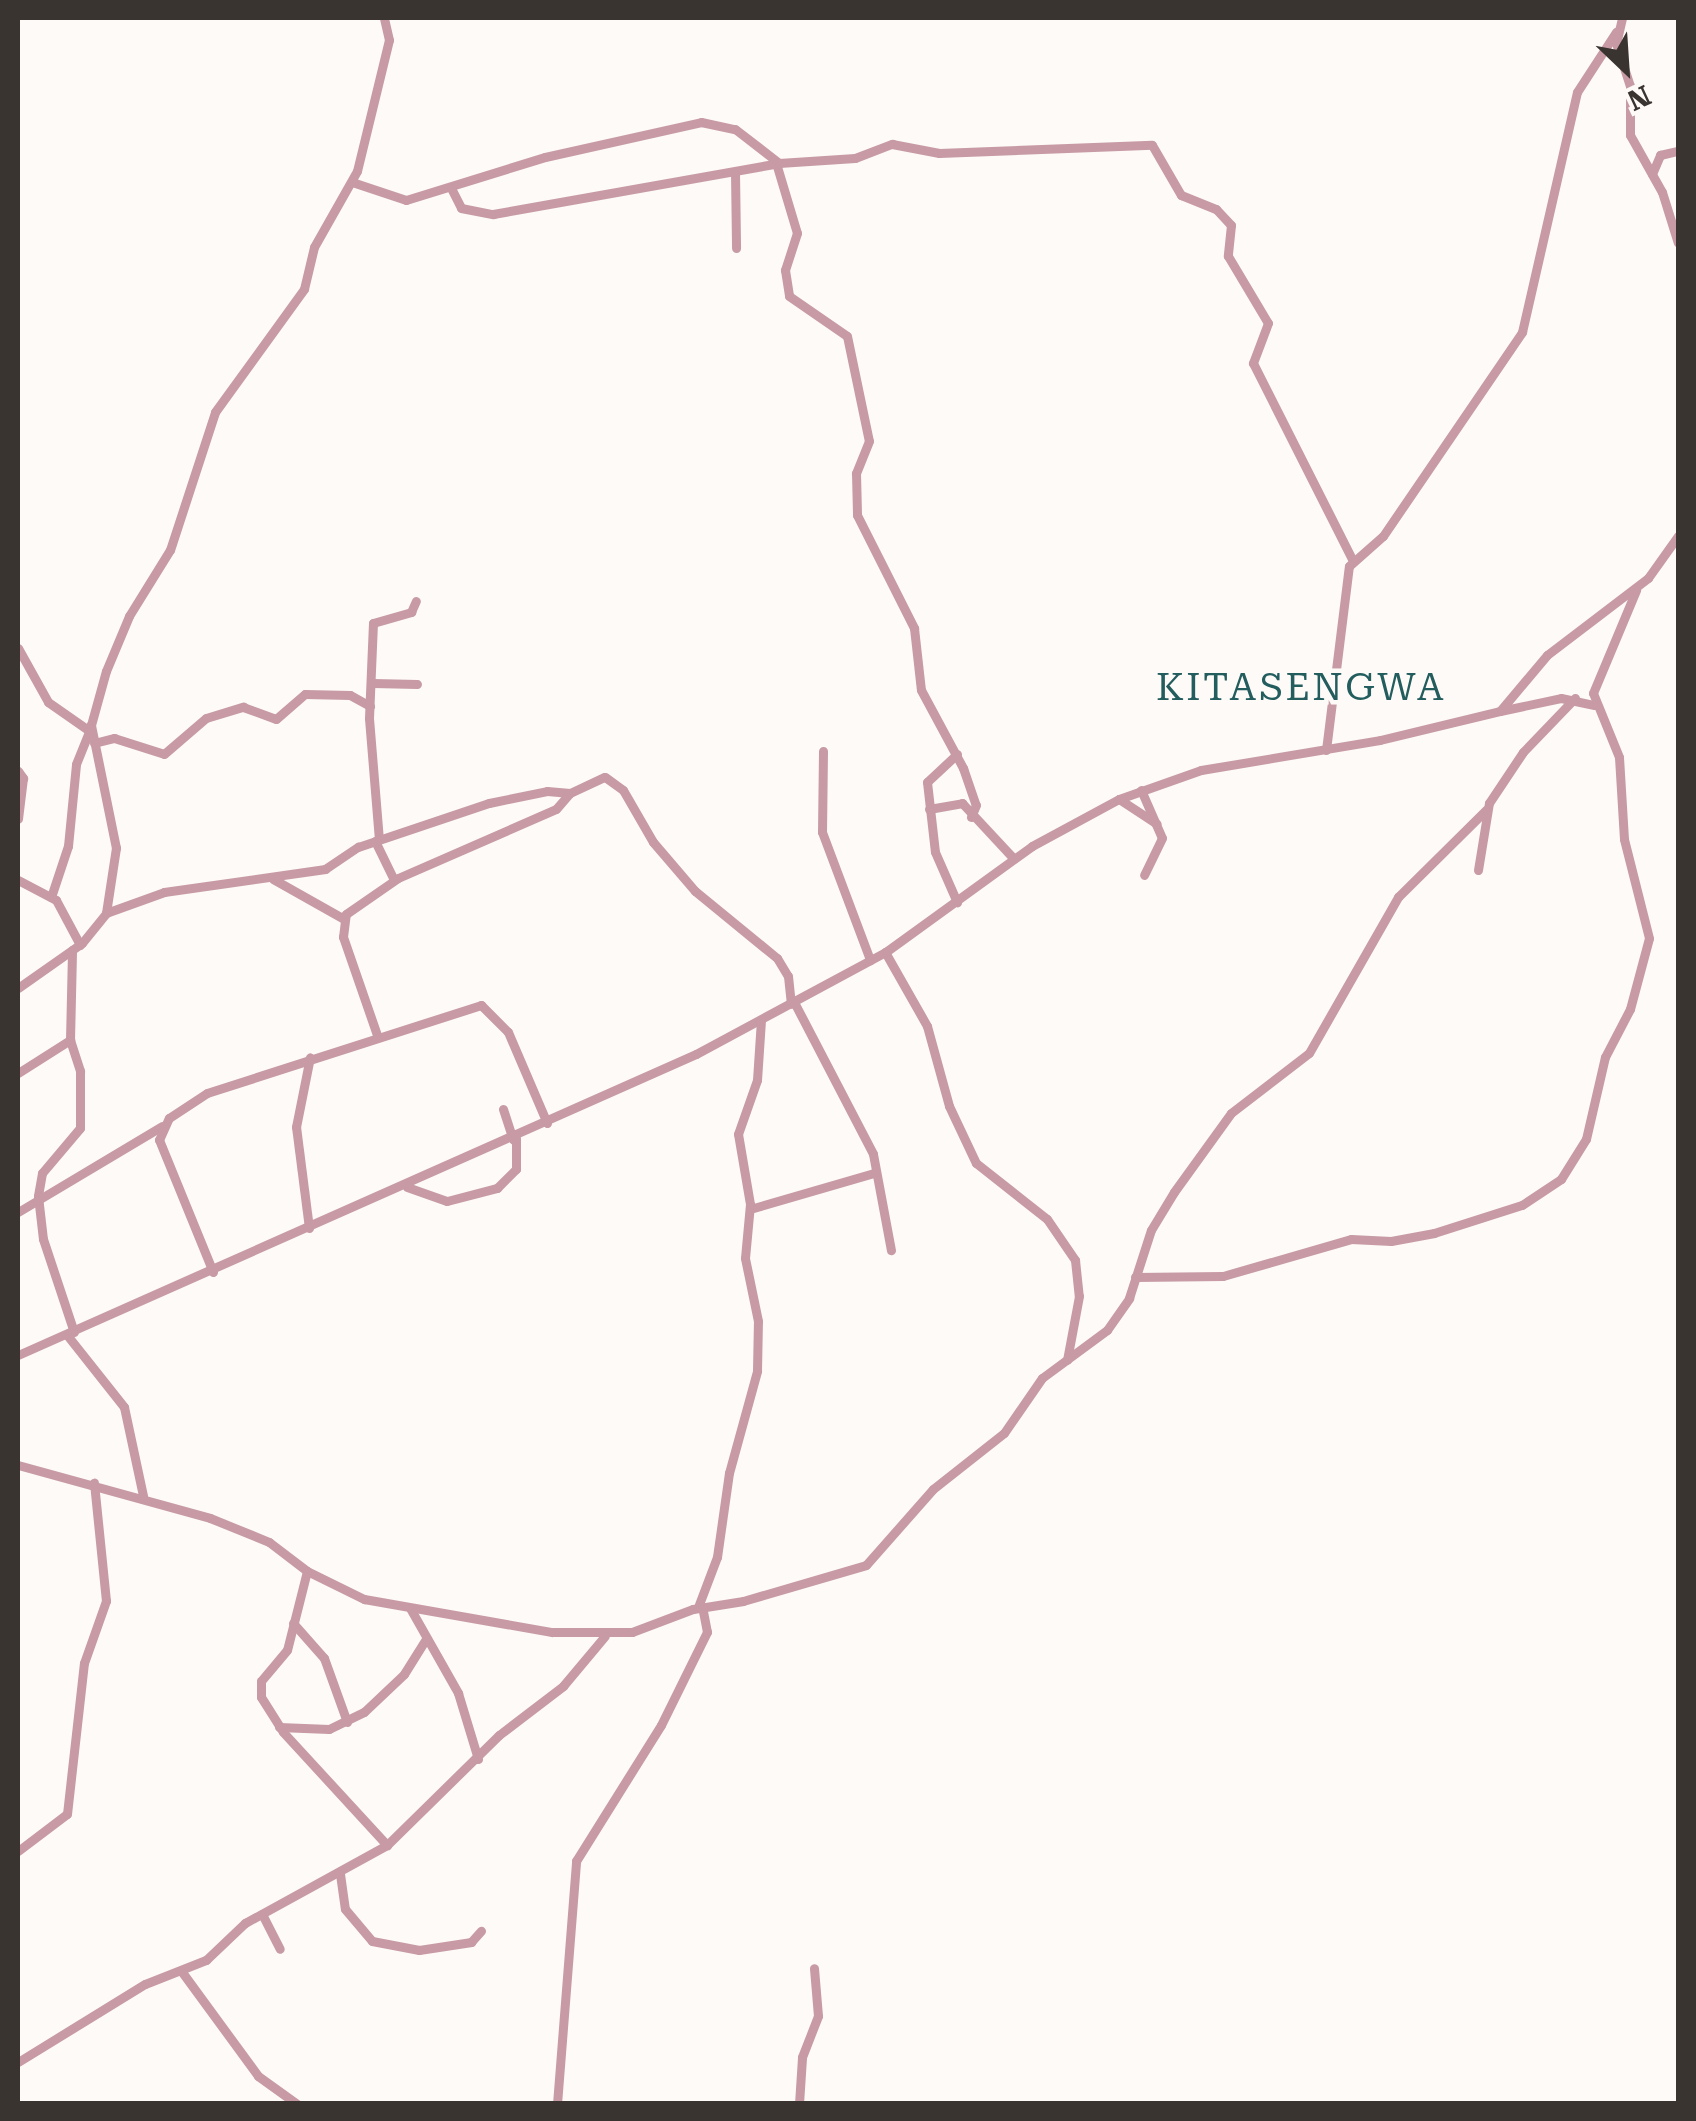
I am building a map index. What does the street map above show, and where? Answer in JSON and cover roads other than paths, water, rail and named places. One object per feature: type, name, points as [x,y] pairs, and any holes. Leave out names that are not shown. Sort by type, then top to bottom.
[{"type":"street","points":[[52,897],[68,846],[76,764],[91,735],[114,648],[170,550],[215,412],[304,289],[314,246],[352,182],[390,40],[384,18]]},
{"type":"street","points":[[1352,561],[1383,536],[1522,332],[1577,92],[1622,18]]},
{"type":"street","points":[[1616,32],[1630,86],[1630,134],[1652,174],[1678,243]]},
{"type":"street","points":[[352,182],[401,200],[544,157],[701,122],[735,129],[778,163],[796,233],[786,270],[789,296],[847,336],[869,441],[856,474],[856,515],[914,628],[921,690],[957,754],[976,805],[972,817]]},
{"type":"street","points":[[450,188],[461,208],[493,214],[778,163],[855,158],[892,144],[939,153],[1158,148],[1181,196],[1216,210],[1231,225],[1228,256],[1268,323],[1253,363],[1352,561],[1326,750]]},
{"type":"street","points":[[1652,174],[1660,156],[1678,151]]},
{"type":"street","points":[[734,172],[736,248]]},
{"type":"street","points":[[1500,711],[1547,655],[1636,590],[1678,536]]},
{"type":"street","points":[[1135,1277],[1224,1276],[1351,1239],[1434,1234],[1522,1205],[1561,1179],[1589,1131],[1604,1057],[1630,1010],[1648,938],[1625,848],[1619,757],[1594,704],[1636,590]]},
{"type":"street","points":[[394,880],[377,840],[370,706],[375,620],[411,612],[416,601]]},
{"type":"street","points":[[18,648],[48,702],[91,735],[164,754],[206,718],[243,707],[276,719],[305,694],[350,696],[370,706]]},
{"type":"street","points":[[373,683],[417,684]]},
{"type":"street","points":[[18,1355],[407,1188],[761,1020],[886,952],[1014,860],[1119,798],[1201,770],[1326,750],[1575,698],[1594,704]]},
{"type":"street","points":[[18,1463],[143,1496],[268,1542],[307,1572],[364,1599],[605,1636],[700,1607],[744,1602],[866,1566],[933,1489],[994,1444],[1042,1378],[1108,1330],[1135,1277],[1162,1208],[1231,1113],[1309,1054],[1398,897],[1486,810],[1523,752],[1575,698]]},
{"type":"street","points":[[18,988],[76,948],[106,912],[116,848],[91,735]]},
{"type":"street","points":[[823,751],[822,832],[870,960]]},
{"type":"street","points":[[957,754],[927,782],[939,868],[957,902]]},
{"type":"street","points":[[18,771],[23,778],[18,819]]},
{"type":"street","points":[[378,1035],[343,936],[344,919],[394,880],[546,814],[570,794],[599,778],[615,780],[653,842],[695,891],[783,966],[792,1003],[856,1116],[874,1173],[890,1250]]},
{"type":"street","points":[[1141,790],[1157,824],[1161,845],[1144,875]]},
{"type":"street","points":[[106,912],[164,892],[325,869],[377,840],[504,800],[570,794]]},
{"type":"street","points":[[1119,798],[1157,824]]},
{"type":"street","points":[[930,808],[962,803],[1014,860]]},
{"type":"street","points":[[1478,870],[1486,810]]},
{"type":"street","points":[[273,879],[344,919]]},
{"type":"street","points":[[18,880],[52,897],[76,948],[70,1040],[80,1071],[80,1128],[42,1173],[38,1201],[70,1333],[124,1407],[143,1496]]},
{"type":"street","points":[[886,952],[927,1026],[949,1106],[976,1163],[1047,1219],[1075,1260],[1079,1296],[1067,1360]]},
{"type":"street","points":[[18,976],[32,976]]},
{"type":"street","points":[[18,1212],[116,1148],[162,1126],[206,1093],[378,1035],[488,1007],[508,1032],[547,1123]]},
{"type":"street","points":[[557,2104],[576,1861],[661,1725],[707,1632],[700,1607],[717,1557],[726,1488],[756,1382],[758,1320],[745,1258],[750,1209],[738,1128],[757,1080],[761,1020]]},
{"type":"street","points":[[18,1074],[70,1040]]},
{"type":"street","points":[[309,1228],[296,1128],[310,1057]]},
{"type":"street","points":[[407,1188],[446,1201],[497,1188],[516,1170],[514,1138],[503,1110]]},
{"type":"street","points":[[162,1126],[165,1159],[213,1272]]},
{"type":"street","points":[[750,1209],[874,1173]]},
{"type":"street","points":[[112,1487],[140,1476]]},
{"type":"street","points":[[18,1851],[67,1814],[84,1663],[106,1601],[94,1483]]},
{"type":"street","points":[[307,1572],[287,1650],[259,1689],[279,1727],[388,1846]]},
{"type":"street","points":[[410,1608],[458,1693],[478,1759]]},
{"type":"street","points":[[293,1623],[324,1658],[348,1722]]},
{"type":"street","points":[[18,2062],[145,1984],[182,1972],[262,1914],[388,1846],[517,1719],[563,1686],[605,1636]]},
{"type":"street","points":[[279,1727],[312,1732],[348,1722],[393,1686],[425,1640]]},
{"type":"street","points":[[340,1874],[342,1904],[372,1941],[420,1950],[471,1942],[480,1931]]},
{"type":"street","points":[[262,1914],[280,1949]]},
{"type":"street","points":[[799,2104],[802,2057],[818,2016],[814,1968]]},
{"type":"street","points":[[182,1972],[258,2076],[297,2104]]},
{"type":"district","name":"KITASENGWA","points":[[1301,688]]}]
